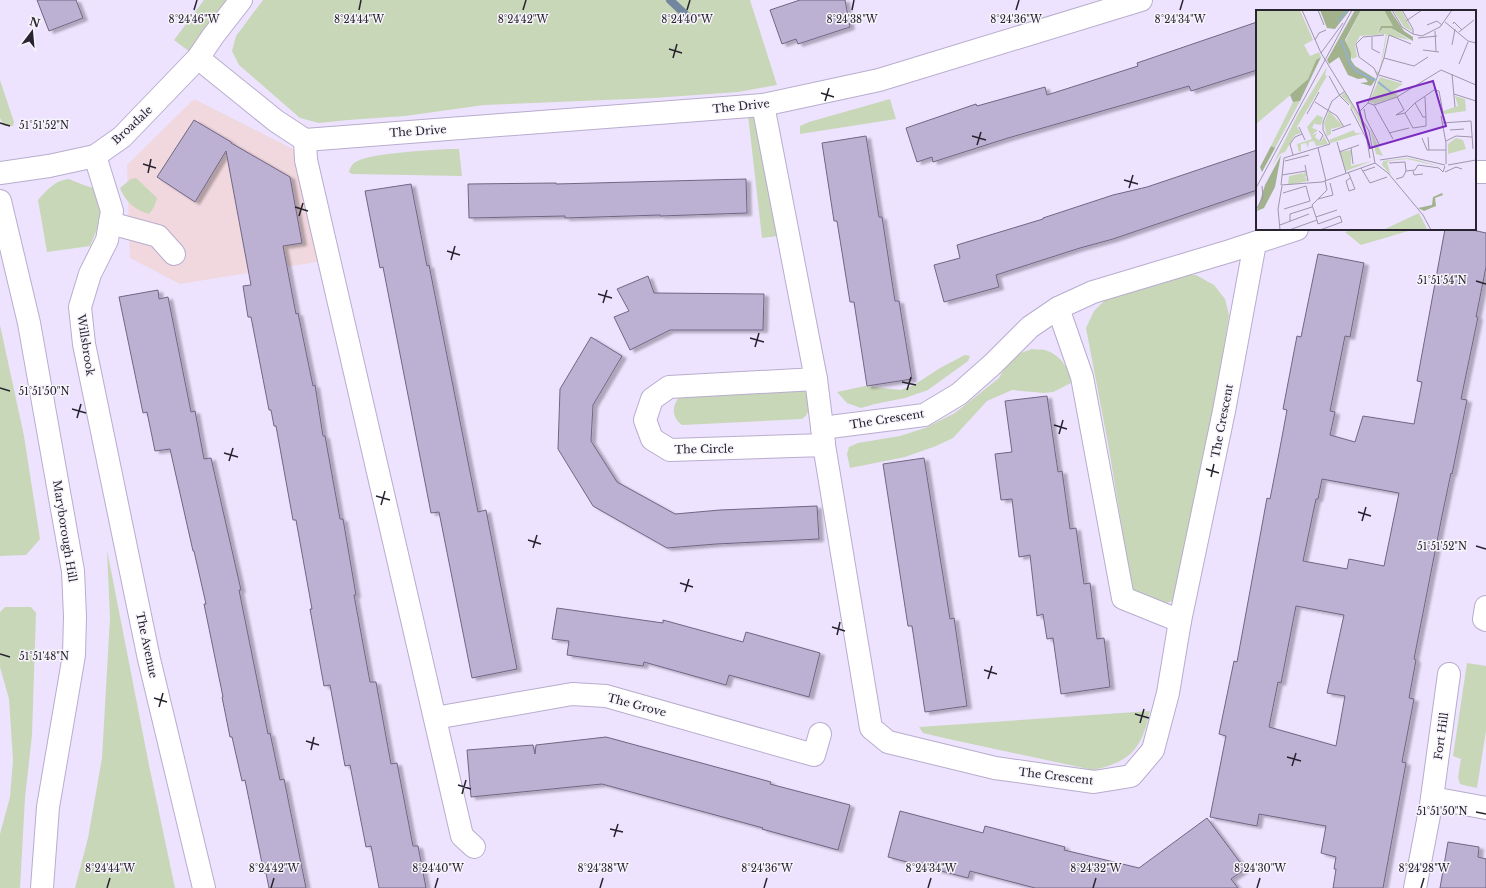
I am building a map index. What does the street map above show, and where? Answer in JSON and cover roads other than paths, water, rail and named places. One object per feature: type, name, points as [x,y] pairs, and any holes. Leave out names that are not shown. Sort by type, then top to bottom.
[{"type":"street","name":"Broadale","points":[[0,173],[49,166],[95,156],[122,137],[198,58],[241,0]]},
{"type":"street","name":"The Drive","points":[[306,140],[763,105],[879,80],[1141,0]]},
{"type":"street","points":[[198,58],[276,121],[306,140],[306,160],[462,836],[474,847]]},
{"type":"street","points":[[763,105],[816,379],[823,437]]},
{"type":"street","name":"Willsbrook","points":[[95,156],[112,211],[108,240],[90,274],[80,307],[84,344],[110,470]]},
{"type":"street","name":"Maryborough Hill","points":[[0,200],[29,323],[73,571],[75,616],[74,655],[48,807],[42,888]]},
{"type":"street","points":[[110,223],[158,236],[174,254]]},
{"type":"street","name":"The Crescent","points":[[1255,243],[1224,411],[1180,621],[1168,693],[1153,750],[1131,776],[1094,782],[995,768],[888,742],[871,728],[823,437],[924,415],[960,394],[994,364],[1030,327],[1058,308],[1094,292],[1294,230]]},
{"type":"street","points":[[1058,308],[1082,376],[1123,598],[1180,621]]},
{"type":"street","name":"The Circle","points":[[816,379],[669,387],[652,399],[645,420],[652,439],[670,450],[823,437]]},
{"type":"street","name":"The Avenue","points":[[110,470],[149,660],[204,888]]},
{"type":"street","points":[[1486,607],[1484,619],[1486,620]]},
{"type":"street","name":"Fort Hill","points":[[1415,888],[1432,798],[1449,674]]},
{"type":"street","name":"The Grove","points":[[435,718],[572,694],[606,696],[814,755],[820,734]]},
{"type":"street","points":[[1432,798],[1486,808]]},
{"type":"waterway","points":[[670,0],[687,16]]}]
